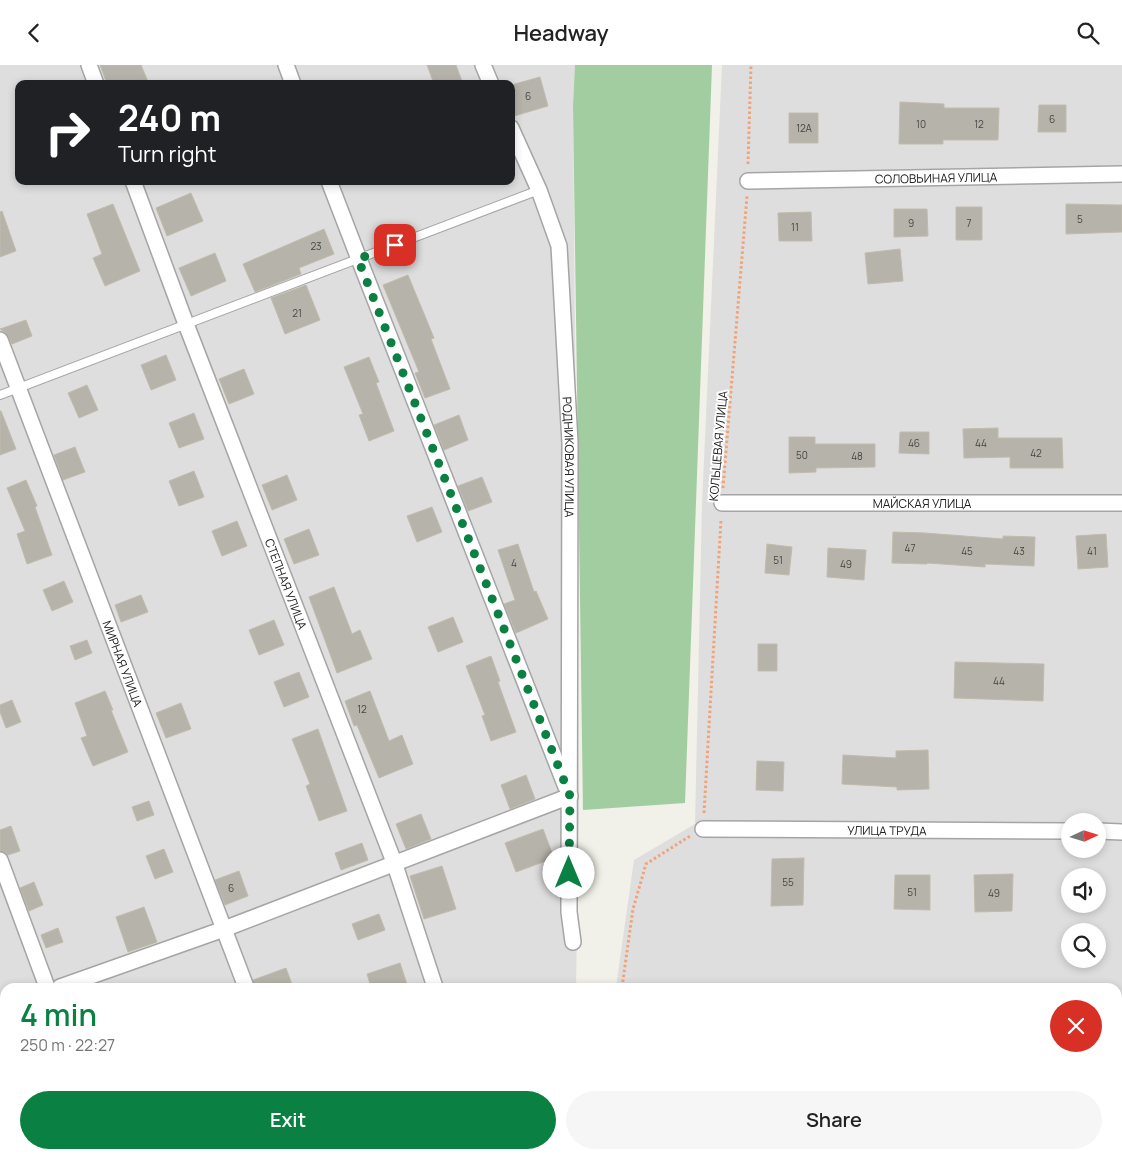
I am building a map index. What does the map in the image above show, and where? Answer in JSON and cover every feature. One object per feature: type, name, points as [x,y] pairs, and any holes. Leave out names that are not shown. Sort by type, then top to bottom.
[{"type":"street","points":[[89,65],[95,80]]},
{"type":"street","points":[[286,65],[292,80]]},
{"type":"street","points":[[483,65],[489,80]]},
{"type":"street","name":"РОДНИКОВАЯ УЛИЦА","points":[[515,137],[539,190],[558,246],[570,443],[569,912],[573,942]]},
{"type":"street","name":"СОЛОВЬИНАЯ УЛИЦА","points":[[748,181],[1122,174]]},
{"type":"street","name":"СТЕПНАЯ УЛИЦА","points":[[134,185],[186,324],[394,862],[434,983]]},
{"type":"street","points":[[71,983],[224,929],[394,862],[570,796],[358,259],[331,185]]},
{"type":"street","name":"МИРНАЯ УЛИЦА","points":[[0,340],[244,983]]},
{"type":"street","name":"МАЙСКАЯ УЛИЦА","points":[[722,503],[1122,503]]},
{"type":"street","name":"УЛИЦА ТРУДА","points":[[703,829],[1061,831]]},
{"type":"street","points":[[1106,831],[1122,831]]},
{"type":"street","points":[[0,861],[46,983]]},
{"type":"lane","points":[[0,395],[539,190]]},
{"type":"path","name":"КОЛЬЦЕВАЯ УЛИЦА","points":[[703,829],[722,503],[748,181],[751,65]]},
{"type":"path","points":[[623,983],[634,909],[646,865],[703,829]]},
{"type":"shaded area","points":[[0,65],[575,65],[573,105],[579,811],[576,983],[0,983]]},
{"type":"shaded area","points":[[722,65],[1122,65],[1122,983],[617,983],[634,860],[695,824],[702,504]]},
{"type":"green space","points":[[575,65],[712,65],[685,803],[583,810],[573,105]]},
{"type":"building","points":[[100,65],[141,65],[147,80],[106,80]]},
{"type":"building","points":[[427,65],[456,65],[462,80],[433,80]]},
{"type":"building","points":[[540,77],[548,106],[515,116],[515,84]]},
{"type":"building","points":[[900,102],[944,104],[944,108],[999,108],[998,140],[943,140],[943,144],[899,144]]},
{"type":"building","points":[[1039,105],[1066,105],[1066,132],[1038,132]]},
{"type":"building","points":[[789,113],[818,113],[818,143],[789,143]]},
{"type":"building","points":[[191,193],[203,221],[167,236],[156,208]]},
{"type":"building","points":[[113,204],[140,271],[105,286],[93,258],[102,254],[87,214]]},
{"type":"building","points":[[1066,204],[1122,205],[1122,232],[1066,234]]},
{"type":"building","points":[[956,207],[982,207],[982,240],[956,240]]},
{"type":"building","points":[[894,209],[927,209],[928,236],[894,237]]},
{"type":"building","points":[[2,211],[16,251],[0,257],[0,212]]},
{"type":"building","points":[[811,212],[812,241],[779,241],[778,213]]},
{"type":"building","points":[[324,229],[334,254],[299,268],[301,274],[255,292],[243,264]]},
{"type":"building","points":[[900,249],[903,281],[868,284],[865,253]]},
{"type":"building","points":[[215,253],[226,281],[191,296],[179,268]]},
{"type":"building","points":[[408,275],[434,338],[431,339],[450,389],[425,398],[415,373],[419,372],[383,285]]},
{"type":"building","points":[[306,285],[320,320],[285,334],[271,298]]},
{"type":"building","points":[[26,320],[32,336],[12,344],[6,333],[0,329]]},
{"type":"building","points":[[166,355],[176,380],[151,390],[141,365]]},
{"type":"building","points":[[369,357],[379,382],[376,383],[394,431],[369,441],[359,415],[363,414],[344,367]]},
{"type":"building","points":[[244,369],[254,394],[229,404],[219,379]]},
{"type":"building","points":[[87,385],[98,410],[79,418],[68,393]]},
{"type":"building","points":[[0,411],[16,449],[0,455]]},
{"type":"building","points":[[194,413],[204,439],[179,448],[169,423]]},
{"type":"building","points":[[459,415],[468,440],[444,450],[434,425]]},
{"type":"building","points":[[998,428],[998,438],[1062,438],[1063,468],[1010,468],[1010,457],[964,458],[963,429]]},
{"type":"building","points":[[900,432],[929,432],[929,454],[899,453]]},
{"type":"building","points":[[789,437],[815,437],[815,444],[875,444],[875,467],[816,468],[816,472],[789,473]]},
{"type":"building","points":[[75,447],[85,472],[63,480],[54,455]]},
{"type":"building","points":[[194,471],[204,497],[179,506],[169,481]]},
{"type":"building","points":[[287,475],[297,500],[272,510],[262,485]]},
{"type":"building","points":[[482,477],[492,502],[468,511],[458,486]]},
{"type":"building","points":[[26,480],[37,506],[35,507],[52,555],[27,564],[17,534],[25,531],[7,488]]},
{"type":"building","points":[[432,507],[442,532],[417,542],[407,516]]},
{"type":"building","points":[[237,521],[247,546],[222,556],[212,531]]},
{"type":"building","points":[[309,529],[319,555],[294,564],[284,539]]},
{"type":"building","points":[[893,532],[1003,539],[1003,536],[1035,537],[1034,566],[985,564],[985,567],[927,563],[892,563]]},
{"type":"building","points":[[1106,534],[1108,567],[1078,569],[1076,536]]},
{"type":"building","points":[[518,544],[534,592],[536,591],[548,619],[516,633],[504,604],[515,600],[498,550]]},
{"type":"building","points":[[767,544],[792,547],[789,575],[765,573]]},
{"type":"building","points":[[828,548],[866,550],[864,580],[827,577]]},
{"type":"building","points":[[64,581],[73,602],[52,611],[43,590]]},
{"type":"building","points":[[334,587],[352,634],[360,630],[372,659],[337,673],[309,597]]},
{"type":"building","points":[[141,595],[148,612],[121,622],[115,605]]},
{"type":"building","points":[[453,617],[463,642],[438,652],[428,627]]},
{"type":"building","points":[[274,620],[284,645],[259,655],[249,630]]},
{"type":"building","points":[[87,640],[92,653],[75,660],[70,646]]},
{"type":"building","points":[[758,644],[777,644],[777,671],[758,671]]},
{"type":"building","points":[[491,656],[516,732],[491,741],[482,716],[485,715],[466,666]]},
{"type":"building","points":[[955,662],[1044,664],[1043,701],[954,698]]},
{"type":"building","points":[[299,672],[309,697],[284,707],[274,682]]},
{"type":"building","points":[[105,691],[128,752],[93,766],[81,738],[87,736],[75,703]]},
{"type":"building","points":[[370,691],[389,741],[402,735],[413,764],[379,778],[357,725],[354,726],[345,701]]},
{"type":"building","points":[[12,700],[21,722],[6,728],[0,712],[0,705]]},
{"type":"building","points":[[181,703],[191,729],[166,738],[156,713]]},
{"type":"building","points":[[318,729],[347,811],[319,821],[306,786],[310,784],[292,739]]},
{"type":"building","points":[[928,750],[929,789],[897,790],[897,787],[842,784],[843,755],[896,758],[896,751]]},
{"type":"building","points":[[757,761],[784,762],[783,791],[756,790]]},
{"type":"building","points":[[526,775],[535,799],[510,809],[501,785]]},
{"type":"building","points":[[149,801],[154,815],[137,821],[132,807]]},
{"type":"building","points":[[421,814],[431,839],[406,849],[396,824]]},
{"type":"building","points":[[11,826],[20,851],[8,855],[0,851],[0,830]]},
{"type":"building","points":[[543,829],[554,858],[516,872],[505,843]]},
{"type":"building","points":[[362,843],[368,860],[341,870],[335,853]]},
{"type":"building","points":[[164,849],[173,872],[155,879],[146,856]]},
{"type":"building","points":[[804,858],[803,905],[771,906],[772,859]]},
{"type":"building","points":[[442,866],[456,909],[424,919],[410,876]]},
{"type":"building","points":[[239,871],[248,896],[225,905],[215,880]]},
{"type":"building","points":[[1013,874],[1012,911],[975,912],[974,875]]},
{"type":"building","points":[[895,875],[930,875],[930,910],[894,909]]},
{"type":"building","points":[[34,882],[43,905],[29,911],[20,888]]},
{"type":"building","points":[[144,907],[157,942],[128,952],[116,917]]},
{"type":"building","points":[[379,914],[385,930],[358,940],[352,924]]},
{"type":"building","points":[[58,928],[63,942],[46,948],[41,935]]},
{"type":"building","points":[[400,963],[407,983],[370,983],[367,974]]},
{"type":"building","points":[[286,968],[292,983],[254,983],[253,980]]},
{"type":"route","points":[[395,245],[358,259],[570,796],[569,873]]}]
